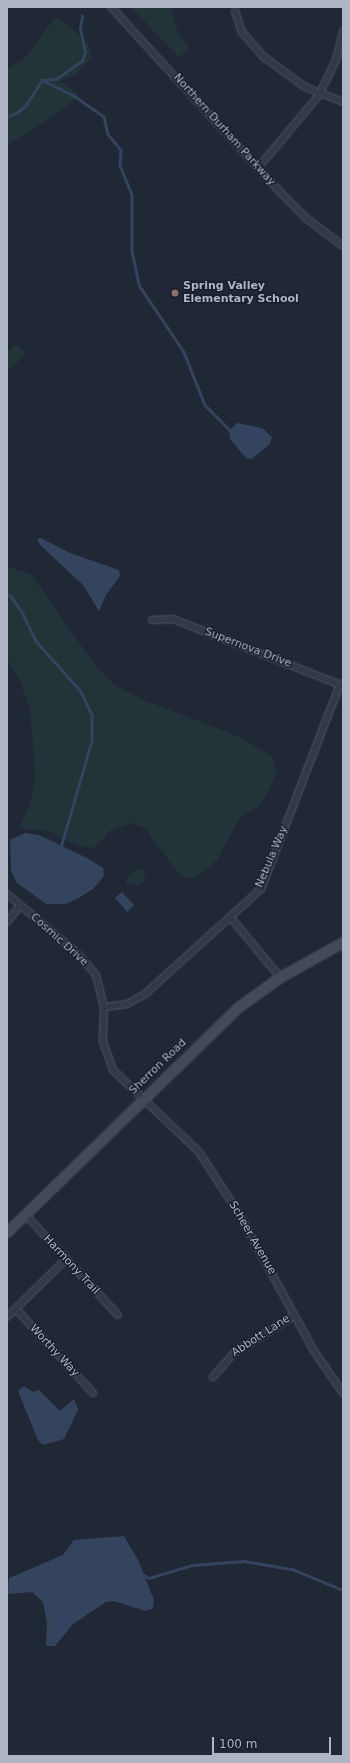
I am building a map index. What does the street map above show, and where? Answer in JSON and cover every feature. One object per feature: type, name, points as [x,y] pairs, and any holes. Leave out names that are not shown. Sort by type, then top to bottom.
[{"type":"main road","name":"Sherron Road","points":[[7,1232],[232,1012],[280,977],[343,942]]},
{"type":"street","name":"Northern Durham Parkway","points":[[111,7],[258,168],[306,218],[343,246]]},
{"type":"street","points":[[235,11],[242,32],[259,53],[281,72],[319,95],[343,102]]},
{"type":"street","points":[[258,168],[319,95],[336,60],[343,31]]},
{"type":"street","name":"Supernova Drive","points":[[152,620],[173,619],[342,685]]},
{"type":"street","name":"Nebula Way","points":[[104,1007],[127,1004],[145,994],[256,895],[264,881],[342,685]]},
{"type":"street","name":"Cosmic Drive","points":[[7,894],[87,964],[96,975],[104,1007],[103,1042],[109,1062],[122,1081],[141,1100]]},
{"type":"street","points":[[7,922],[20,906]]},
{"type":"street","points":[[231,918],[280,977]]},
{"type":"street","name":"Scheer Avenue","points":[[141,1100],[199,1152],[238,1212],[319,1358],[343,1394]]},
{"type":"street","name":"Harmony Trail","points":[[25,1214],[118,1315]]},
{"type":"street","points":[[7,1317],[66,1259]]},
{"type":"street","name":"Worthy Way","points":[[16,1309],[93,1393]]},
{"type":"street","name":"Abbott Lane","points":[[213,1377],[235,1352],[295,1315]]},
{"type":"shaded area","points":[[131,7],[173,7],[171,10],[177,30],[189,47],[179,58]]},
{"type":"shaded area","points":[[55,17],[74,30],[88,44],[92,56],[76,75],[60,81],[79,95],[54,116],[7,145],[7,69],[25,58]]},
{"type":"shaded area","points":[[16,344],[26,354],[7,372],[7,353]]},
{"type":"shaded area","points":[[7,567],[31,574],[97,668],[114,685],[144,700],[240,737],[271,756],[277,771],[269,790],[258,807],[241,816],[217,860],[196,878],[186,878],[175,869],[145,828],[132,823],[109,831],[100,843],[92,848],[77,846],[49,831],[19,829],[29,806],[35,782],[34,758],[30,710],[22,685],[7,659]]},
{"type":"shaded area","points":[[141,869],[145,872],[144,882],[136,886],[126,883],[126,880],[133,873]]},
{"type":"water","points":[[237,423],[262,428],[272,437],[270,444],[252,459],[246,458],[230,439],[229,431]]},
{"type":"water","points":[[41,538],[70,553],[119,570],[120,576],[106,595],[99,611],[83,585],[40,545],[37,539]]},
{"type":"water","points":[[25,833],[39,835],[87,858],[103,868],[104,876],[93,889],[77,899],[65,904],[46,904],[16,882],[11,871],[10,840]]},
{"type":"water","points":[[122,892],[134,905],[127,912],[115,898]]},
{"type":"water","points":[[24,1386],[33,1392],[39,1390],[60,1411],[74,1399],[78,1410],[64,1439],[43,1445],[38,1440],[18,1391]]},
{"type":"water","points":[[124,1536],[138,1560],[154,1600],[153,1609],[145,1611],[114,1601],[106,1602],[73,1624],[55,1646],[46,1646],[47,1623],[43,1602],[32,1592],[8,1594],[9,1578],[63,1555],[74,1540]]},
{"type":"waterway","points":[[7,117],[18,112],[26,105],[42,80],[56,79],[82,61],[85,52],[80,29],[82,16]]},
{"type":"waterway","points":[[42,80],[73,95],[104,117],[108,134],[121,150],[120,165],[132,195],[132,251],[139,285],[184,352],[205,405],[231,431]]},
{"type":"waterway","points":[[7,595],[11,596],[23,614],[36,641],[80,690],[92,715],[92,741],[61,848]]},
{"type":"waterway","points":[[140,1573],[149,1578],[192,1565],[244,1561],[292,1569],[343,1590]]},
{"type":"place","name":"Spring Valley Elementary School","points":[[175,293]]}]
